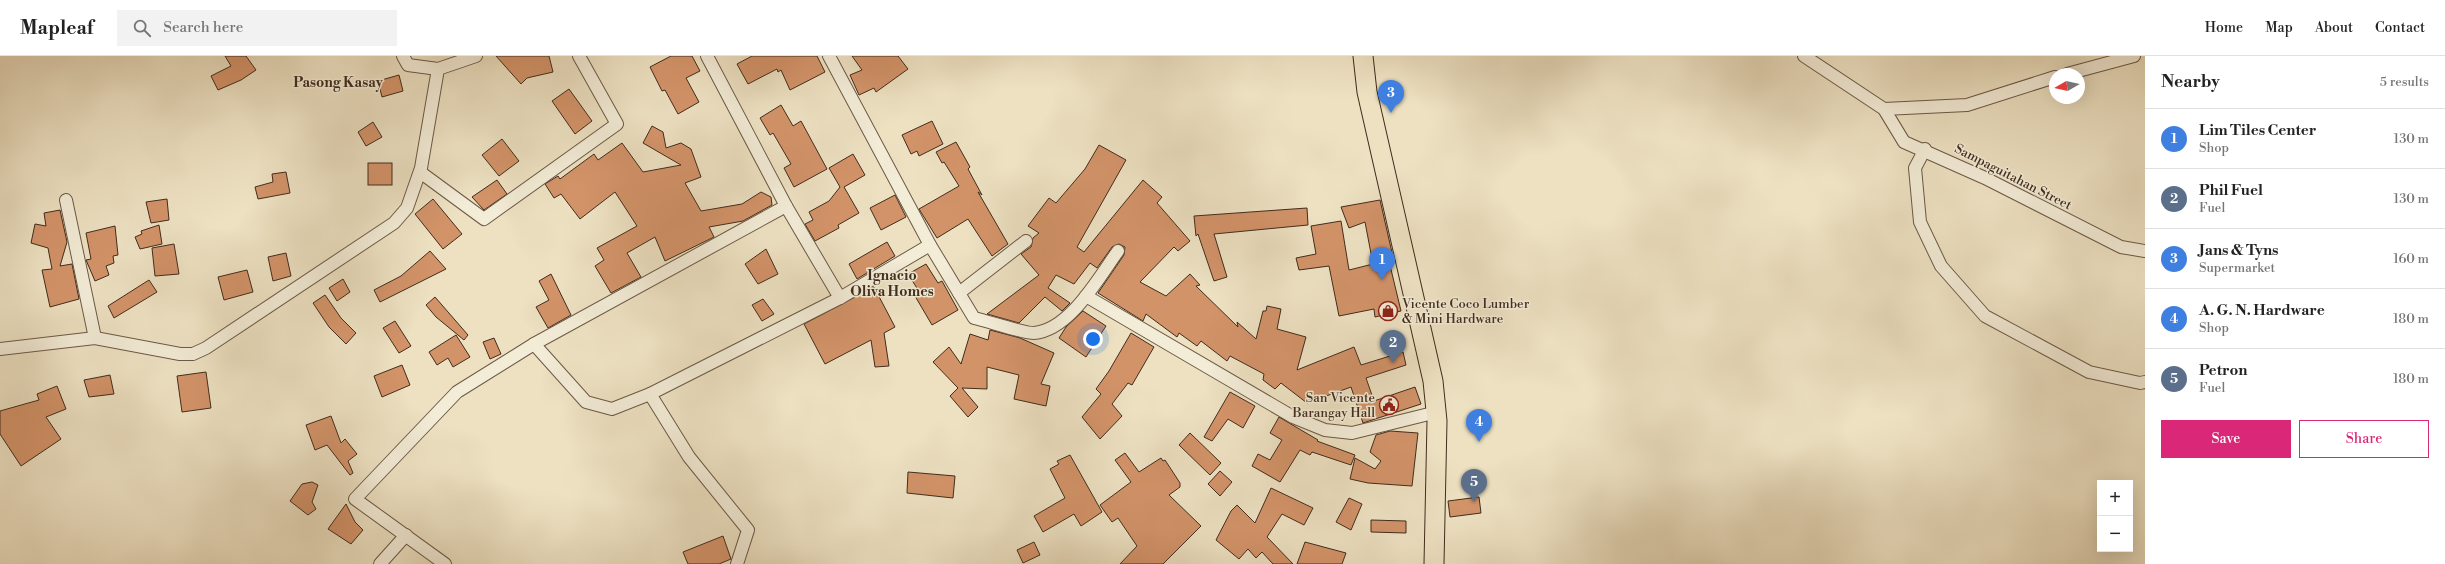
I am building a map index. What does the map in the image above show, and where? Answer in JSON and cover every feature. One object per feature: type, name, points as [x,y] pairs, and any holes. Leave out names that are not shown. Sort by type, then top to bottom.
[{"type":"main road","points":[[1362,56],[1367,92],[1433,381],[1437,412],[1434,564]]},
{"type":"street","points":[[403,56],[408,65],[438,69],[476,56]]},
{"type":"street","points":[[420,172],[484,219],[618,124],[579,56]]},
{"type":"street","points":[[707,56],[786,206],[840,298]]},
{"type":"street","points":[[829,56],[930,245],[974,318],[1033,333],[1048,330],[1060,322],[1086,296],[1118,251]]},
{"type":"street","name":"Sampaguitahan Street","points":[[1804,56],[1884,109],[1904,142],[1925,150],[2120,247],[2145,250]]},
{"type":"street","points":[[2085,69],[2134,56]]},
{"type":"street","points":[[0,349],[94,338],[180,354],[193,354],[206,348],[394,223],[407,208],[420,172],[438,69]]},
{"type":"street","points":[[1884,109],[1967,105],[2049,79]]},
{"type":"street","points":[[1925,150],[1915,168],[1920,222],[1941,266],[1985,316],[2089,372],[2140,383],[2145,382]]},
{"type":"street","points":[[66,200],[94,338]]},
{"type":"street","points":[[446,564],[355,499],[457,392],[534,344],[786,206]]},
{"type":"street","points":[[959,293],[1026,241]]},
{"type":"street","points":[[534,344],[586,402],[612,409],[650,394],[840,298],[930,245]]},
{"type":"street","points":[[1086,296],[1293,417],[1325,430],[1352,433],[1437,412]]},
{"type":"street","points":[[650,394],[689,457],[748,530],[737,564]]},
{"type":"street","points":[[380,564],[406,535]]},
{"type":"building","points":[[225,56],[246,56],[256,70],[241,80],[218,90],[211,76],[231,66]]},
{"type":"building","points":[[496,56],[549,56],[553,72],[527,78],[521,84]]},
{"type":"building","points":[[671,56],[692,56],[700,71],[686,78],[699,102],[678,114],[665,90],[662,91],[650,67]]},
{"type":"building","points":[[752,56],[817,56],[825,72],[790,90],[781,70],[778,72],[777,69],[748,84],[737,64]]},
{"type":"building","points":[[852,56],[898,56],[908,69],[876,92],[874,88],[859,95],[850,75],[862,70]]},
{"type":"building","points":[[399,75],[403,91],[382,97],[378,81]]},
{"type":"building","points":[[569,89],[592,121],[575,134],[552,101]]},
{"type":"building","points":[[781,105],[793,126],[801,121],[827,169],[794,187],[784,168],[791,164],[773,133],[770,135],[760,118]]},
{"type":"building","points":[[932,121],[943,144],[919,156],[917,151],[911,154],[902,135]]},
{"type":"building","points":[[373,122],[382,137],[366,146],[358,132]]},
{"type":"building","points":[[652,126],[663,132],[666,148],[681,143],[691,149],[701,177],[685,183],[701,211],[742,204],[761,192],[771,197],[772,205],[743,221],[709,227],[714,237],[665,261],[655,237],[627,253],[641,277],[611,293],[595,266],[604,260],[597,248],[637,226],[615,192],[580,219],[561,194],[554,198],[545,184],[558,176],[560,179],[594,154],[598,160],[622,143],[643,172],[681,165],[643,143]]},
{"type":"building","points":[[502,139],[519,161],[499,176],[482,155]]},
{"type":"building","points":[[956,142],[970,167],[968,169],[982,195],[978,192],[1008,244],[992,256],[968,219],[937,238],[919,209],[959,186],[936,152]]},
{"type":"building","points":[[1099,145],[1126,160],[1077,247],[1084,252],[1143,180],[1162,197],[1157,203],[1190,241],[1178,251],[1174,247],[1140,282],[1166,296],[1190,274],[1200,285],[1196,286],[1238,327],[1237,322],[1256,339],[1263,311],[1266,311],[1267,306],[1281,309],[1277,329],[1306,337],[1297,370],[1354,347],[1361,365],[1403,352],[1406,365],[1366,378],[1374,401],[1415,387],[1421,404],[1363,423],[1351,387],[1307,403],[1281,383],[1275,389],[1263,380],[1264,374],[1230,356],[1227,361],[1201,341],[1197,346],[1179,333],[1177,337],[1146,314],[1143,321],[1098,293],[1124,255],[1125,247],[1119,244],[1112,247],[1097,268],[1090,263],[1074,284],[1056,275],[1048,288],[1070,303],[1062,311],[1045,297],[1019,323],[987,314],[1039,275],[1021,254],[1031,247],[1033,238],[1039,233],[1028,226],[1049,198],[1056,203],[1085,169]]},
{"type":"building","points":[[853,154],[865,175],[844,187],[859,213],[838,225],[839,228],[815,241],[805,224],[813,220],[809,212],[829,201],[840,187],[829,168]]},
{"type":"building","points":[[368,163],[392,163],[392,185],[368,185]]},
{"type":"building","points":[[286,172],[290,193],[258,199],[255,187],[273,182],[272,174]]},
{"type":"building","points":[[497,180],[507,194],[484,210],[472,197]]},
{"type":"building","points":[[895,195],[906,217],[881,230],[870,208]]},
{"type":"building","points":[[167,199],[169,220],[151,223],[146,202]]},
{"type":"building","points":[[433,199],[462,234],[443,249],[415,214]]},
{"type":"building","points":[[1380,200],[1393,257],[1388,257],[1401,311],[1375,317],[1374,309],[1339,316],[1329,266],[1299,270],[1296,258],[1316,254],[1311,226],[1341,221],[1349,270],[1373,264],[1365,222],[1349,228],[1341,207]]},
{"type":"building","points":[[1307,208],[1308,225],[1214,234],[1227,277],[1214,281],[1198,234],[1196,236],[1194,216]]},
{"type":"building","points":[[60,210],[67,242],[60,266],[72,264],[79,299],[50,307],[42,270],[52,269],[48,248],[31,243],[35,224],[46,226],[44,213]]},
{"type":"building","points":[[159,225],[162,244],[140,249],[135,237],[142,234],[141,231]]},
{"type":"building","points":[[115,226],[118,255],[113,256],[114,263],[106,266],[109,275],[95,281],[86,260],[91,259],[86,233]]},
{"type":"building","points":[[887,242],[895,256],[857,279],[849,264]]},
{"type":"building","points":[[174,244],[179,274],[155,276],[152,248]]},
{"type":"building","points":[[766,249],[778,274],[758,284],[745,264]]},
{"type":"building","points":[[430,251],[446,269],[380,302],[374,290],[401,276]]},
{"type":"building","points":[[286,253],[291,276],[273,281],[268,257]]},
{"type":"building","points":[[926,264],[938,283],[942,281],[958,310],[932,325],[915,296],[920,293],[908,274]]},
{"type":"building","points":[[247,270],[253,292],[224,300],[218,277]]},
{"type":"building","points":[[551,274],[571,315],[548,328],[536,307],[549,300],[539,281]]},
{"type":"building","points":[[343,279],[350,292],[337,301],[329,288]]},
{"type":"building","points":[[149,280],[157,292],[114,318],[108,306]]},
{"type":"building","points":[[874,287],[895,327],[884,333],[889,366],[875,367],[871,340],[825,364],[804,324]]},
{"type":"building","points":[[325,295],[341,318],[356,333],[346,344],[329,327],[313,303]]},
{"type":"building","points":[[435,297],[468,335],[464,340],[436,317],[426,305]]},
{"type":"building","points":[[763,299],[774,314],[762,321],[752,305]]},
{"type":"building","points":[[1083,311],[1106,326],[1086,357],[1059,338],[1066,327]]},
{"type":"building","points":[[395,321],[411,346],[399,353],[383,328]]},
{"type":"building","points":[[990,330],[1020,338],[1054,353],[1041,384],[1050,386],[1046,406],[1014,399],[1019,375],[987,367],[987,389],[962,388],[978,407],[968,417],[950,396],[958,388],[933,362],[949,347],[961,364],[970,334],[988,340]]},
{"type":"building","points":[[1131,333],[1154,347],[1132,385],[1128,383],[1112,404],[1122,416],[1100,439],[1082,417],[1101,394],[1096,389],[1109,371]]},
{"type":"building","points":[[456,335],[470,357],[453,367],[448,358],[437,365],[429,352]]},
{"type":"building","points":[[494,338],[501,354],[490,359],[483,342]]},
{"type":"building","points":[[402,365],[410,385],[382,397],[374,376]]},
{"type":"building","points":[[206,372],[211,408],[182,412],[177,376]]},
{"type":"building","points":[[110,375],[114,394],[89,397],[84,380]]},
{"type":"building","points":[[57,386],[66,409],[46,417],[61,439],[21,466],[0,434],[0,411],[39,400],[37,394]]},
{"type":"building","points":[[1230,392],[1255,406],[1243,428],[1228,419],[1212,441],[1204,437]]},
{"type":"building","points":[[331,416],[341,443],[345,439],[357,454],[348,461],[353,473],[350,475],[327,445],[315,450],[306,425]]},
{"type":"building","points":[[1279,417],[1318,440],[1317,441],[1355,455],[1351,465],[1312,452],[1310,455],[1300,450],[1280,482],[1252,466],[1258,454],[1270,460],[1282,440],[1270,433]]},
{"type":"building","points":[[1390,431],[1418,433],[1412,486],[1368,483],[1350,479],[1355,458],[1375,469],[1381,461],[1370,452],[1376,435]]},
{"type":"building","points":[[1190,433],[1221,463],[1210,475],[1179,445]]},
{"type":"building","points":[[1125,453],[1139,472],[1161,458],[1163,461],[1165,460],[1180,483],[1180,487],[1169,495],[1201,526],[1163,564],[1120,564],[1137,546],[1118,518],[1112,522],[1100,505],[1131,482],[1115,460]]},
{"type":"building","points":[[1070,455],[1102,512],[1081,526],[1074,514],[1043,532],[1034,516],[1065,498],[1050,469],[1059,464],[1057,461]]},
{"type":"building","points":[[1220,471],[1232,482],[1220,496],[1208,484]]},
{"type":"building","points":[[908,472],[955,476],[953,498],[907,493]]},
{"type":"building","points":[[312,482],[318,485],[312,502],[316,509],[308,515],[290,501],[302,484]]},
{"type":"building","points":[[1271,488],[1313,508],[1304,525],[1282,514],[1267,537],[1293,564],[1273,564],[1262,552],[1256,558],[1248,549],[1239,559],[1216,540],[1231,511],[1237,505],[1255,523]]},
{"type":"building","points":[[1479,497],[1481,513],[1450,517],[1448,501]]},
{"type":"building","points":[[1349,498],[1362,504],[1351,530],[1336,522]]},
{"type":"building","points":[[346,504],[355,522],[363,530],[351,544],[328,529]]},
{"type":"building","points":[[1371,520],[1406,521],[1406,533],[1371,532]]},
{"type":"building","points":[[723,536],[731,559],[719,564],[688,564],[683,552]]},
{"type":"building","points":[[1034,542],[1040,555],[1023,563],[1017,550]]},
{"type":"building","points":[[1305,542],[1346,553],[1342,564],[1297,564]]},
{"type":"place","name":"Jans & Tyns","points":[[1391,113]]},
{"type":"place","name":"Lim Tiles Center","points":[[1382,280]]},
{"type":"place","name":"Vicente Coco Lumber & Mini Hardware","points":[[1388,311]]},
{"type":"place","name":"Phil Fuel","points":[[1393,363]]},
{"type":"place","name":"San Vicente Barangay Hall","points":[[1389,405]]},
{"type":"place","name":"A. G. N. Hardware","points":[[1479,442]]},
{"type":"place","name":"Petron","points":[[1474,502]]},
{"type":"district","name":"Pasong Kasay","points":[[338,83]]},
{"type":"district","name":"Ignacio Oliva Homes","points":[[892,284]]}]
